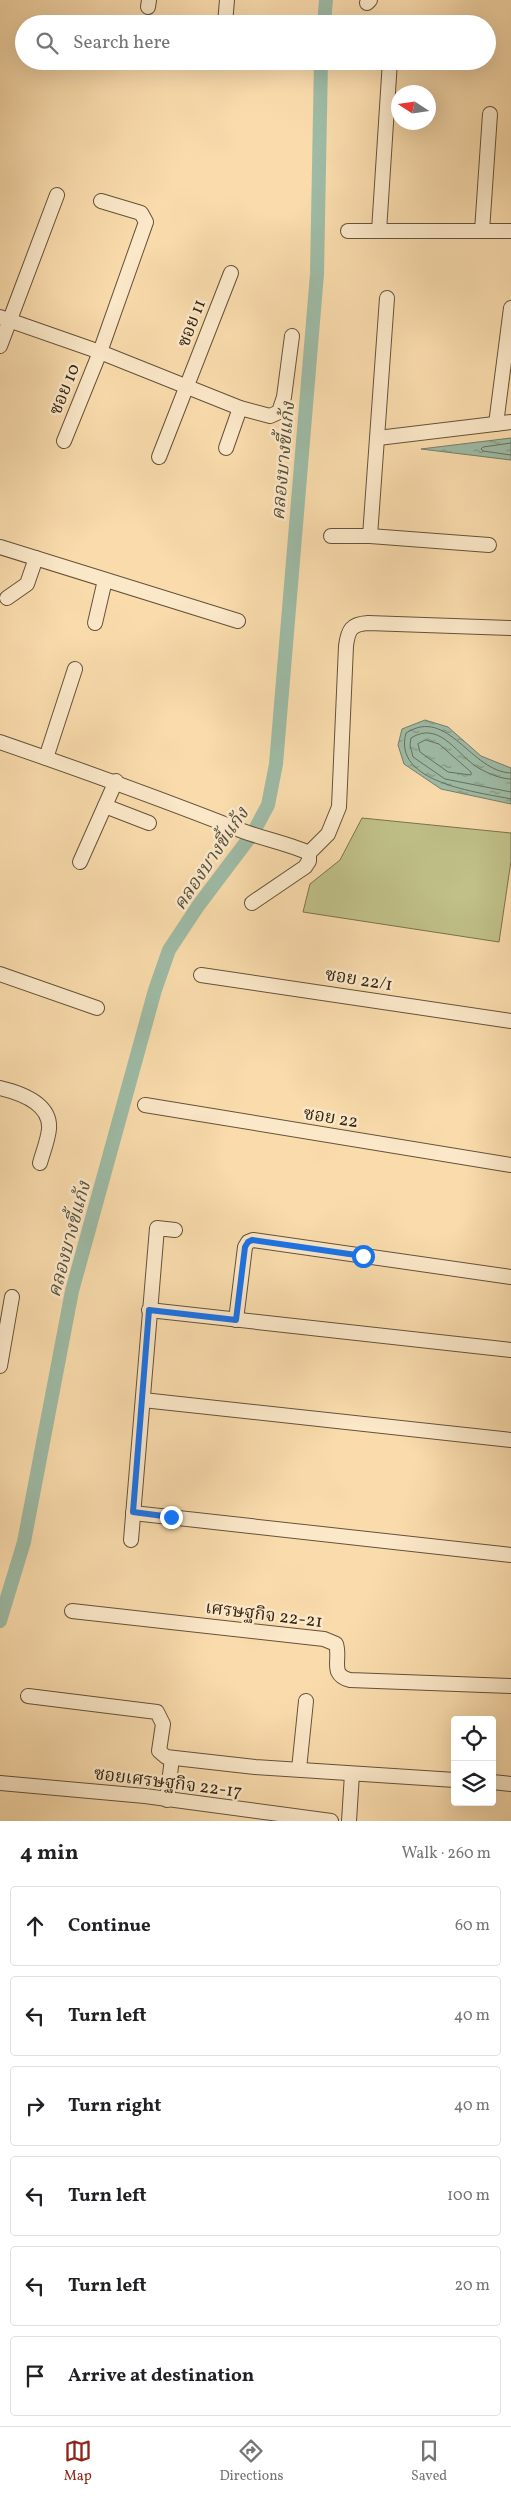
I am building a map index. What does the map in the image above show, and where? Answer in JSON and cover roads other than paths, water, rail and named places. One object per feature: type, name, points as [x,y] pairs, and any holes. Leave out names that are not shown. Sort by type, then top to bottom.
[{"type":"street","points":[[226,15],[227,0]]},
{"type":"street","points":[[379,231],[389,70]]},
{"type":"street","points":[[482,231],[490,114]]},
{"type":"street","points":[[0,346],[5,319],[57,195]]},
{"type":"street","name":"ซอย 10","points":[[64,441],[100,352],[146,222],[141,213],[101,201]]},
{"type":"street","points":[[348,232],[511,232]]},
{"type":"street","name":"ซอย 11","points":[[159,457],[231,273]]},
{"type":"street","points":[[370,536],[387,298]]},
{"type":"street","points":[[496,424],[511,308]]},
{"type":"street","points":[[5,319],[100,352],[240,408],[270,416],[278,412],[284,397],[292,336]]},
{"type":"street","points":[[226,448],[240,408]]},
{"type":"street","points":[[378,438],[511,422]]},
{"type":"street","points":[[331,536],[370,536],[489,545]]},
{"type":"street","points":[[0,547],[238,620]]},
{"type":"street","points":[[7,598],[27,584],[36,558]]},
{"type":"street","points":[[95,623],[105,580]]},
{"type":"street","points":[[252,903],[305,867],[309,861],[309,853],[328,834],[339,806],[346,646],[351,627],[368,623],[511,628]]},
{"type":"street","points":[[46,758],[75,669]]},
{"type":"street","points":[[0,742],[116,781],[249,834],[276,840],[309,853]]},
{"type":"street","points":[[80,862],[116,781]]},
{"type":"street","points":[[105,806],[149,822]]},
{"type":"street","points":[[0,974],[97,1008]]},
{"type":"street","name":"ซอย 22/1","points":[[202,974],[511,1021]]},
{"type":"street","points":[[0,1088],[20,1093],[35,1102],[48,1117],[49,1130],[40,1163]]},
{"type":"street","name":"ซอย 22","points":[[145,1105],[511,1165]]},
{"type":"street","points":[[131,1540],[157,1228],[175,1230]]},
{"type":"street","points":[[236,1320],[245,1247],[252,1240],[511,1277]]},
{"type":"street","points":[[0,1366],[12,1297]]},
{"type":"street","points":[[149,1310],[511,1350]]},
{"type":"street","points":[[142,1400],[511,1440]]},
{"type":"street","points":[[133,1512],[511,1555]]},
{"type":"street","name":"เศรษฐกิจ 22-21","points":[[72,1611],[324,1639],[336,1644],[338,1674],[342,1678],[350,1680],[511,1686]]},
{"type":"street","points":[[28,1696],[157,1712],[163,1724],[159,1751],[166,1757],[352,1774],[451,1780]]},
{"type":"street","points":[[299,1769],[306,1702]]},
{"type":"street","points":[[167,1800],[172,1758]]},
{"type":"street","points":[[349,1821],[352,1774]]},
{"type":"street","points":[[496,1782],[511,1784]]},
{"type":"street","name":"ซอยเศรษฐกิจ 22-17","points":[[0,1783],[106,1792],[331,1821]]},
{"type":"water","points":[[511,438],[511,460],[421,449]]},
{"type":"water","points":[[425,720],[448,727],[481,756],[511,768],[511,804],[441,789],[404,764],[398,745],[402,729]]},
{"type":"waterway","name":"คลองบางขี้แก้ง","points":[[325,15],[326,0]]},
{"type":"waterway","name":"คลองบางขี้แก้ง","points":[[0,1621],[24,1542],[72,1291],[155,990],[169,950],[198,906],[253,833],[268,805],[276,764],[317,274],[321,70]]}]
